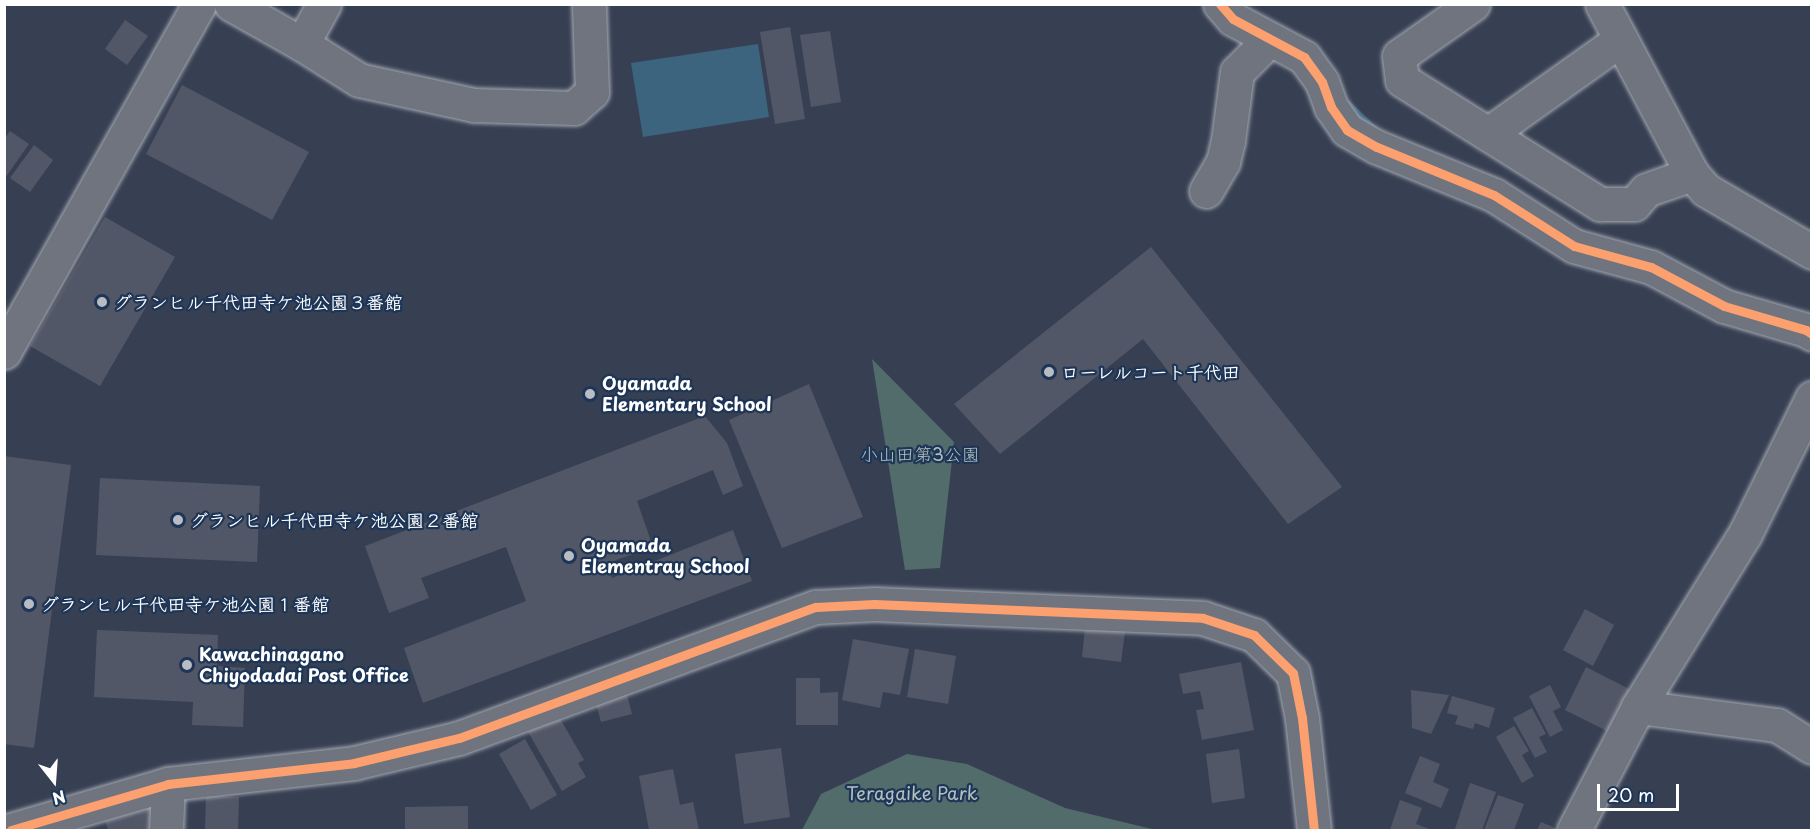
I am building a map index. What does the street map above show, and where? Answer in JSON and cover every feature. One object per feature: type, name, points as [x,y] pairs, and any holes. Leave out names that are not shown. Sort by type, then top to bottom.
[{"type":"street","points":[[4,352],[199,4]]},
{"type":"street","points":[[231,4],[302,44],[358,80],[474,105],[574,108],[592,92],[590,4]]},
{"type":"street","points":[[302,44],[324,4]]},
{"type":"street","points":[[1220,4],[1233,19],[1304,57],[1322,82],[1332,107],[1347,130],[1367,141],[1494,195],[1574,246],[1651,267],[1724,306],[1797,327],[1812,334]]},
{"type":"street","points":[[1473,4],[1399,56],[1402,80],[1600,204],[1634,204],[1646,190],[1692,174]]},
{"type":"street","points":[[1602,4],[1692,174],[1706,190],[1812,252]]},
{"type":"street","points":[[1488,134],[1621,39]]},
{"type":"street","points":[[1206,191],[1222,162],[1228,141],[1237,72],[1269,40]]},
{"type":"street","points":[[1574,831],[1638,707],[1745,534],[1812,398]]},
{"type":"street","points":[[11,831],[176,784],[354,763],[459,738],[816,607],[897,605],[1203,618],[1254,635],[1293,673],[1302,718],[1314,831]]},
{"type":"street","points":[[1638,707],[1777,725],[1812,747]]},
{"type":"street","points":[[166,831],[176,784]]},
{"type":"street","points":[[176,784],[182,831]]},
{"type":"green space","name":"小山田第3公園","points":[[872,359],[954,442],[940,568],[905,570]]},
{"type":"green space","name":"Teragaike Park","points":[[907,754],[967,764],[1065,808],[1156,830],[802,830],[821,794]]},
{"type":"water","points":[[758,44],[769,117],[643,137],[631,63]]},
{"type":"building","points":[[125,20],[148,36],[127,65],[105,49]]},
{"type":"building","points":[[790,27],[805,119],[775,124],[760,32]]},
{"type":"building","points":[[830,31],[841,102],[811,107],[800,35]]},
{"type":"building","points":[[182,85],[309,152],[272,220],[146,154]]},
{"type":"building","points":[[10,131],[29,144],[5,178],[5,138]]},
{"type":"building","points":[[34,145],[53,160],[30,192],[10,178]]},
{"type":"building","name":"グランヒル千代田寺ケ池公園３番館","points":[[105,217],[175,257],[100,386],[30,346]]},
{"type":"building","name":"ローレルコート千代田","points":[[1151,247],[1342,487],[1288,524],[1143,339],[1000,454],[954,404]]},
{"type":"building","points":[[809,384],[863,517],[782,548],[729,420]]},
{"type":"building","name":"Oyamada Elementray School","points":[[705,416],[727,443],[743,486],[723,495],[713,470],[637,501],[653,547],[605,564],[612,578],[733,530],[752,581],[423,703],[404,648],[526,601],[506,547],[421,578],[429,598],[389,613],[365,546]]},
{"type":"building","name":"グランヒル千代田寺ケ池公園１番館","points":[[4,456],[71,465],[34,748],[4,744]]},
{"type":"building","name":"グランヒル千代田寺ケ池公園２番館","points":[[100,478],[260,486],[257,562],[96,555]]},
{"type":"building","points":[[1585,609],[1614,625],[1593,666],[1563,650]]},
{"type":"building","points":[[1086,619],[1126,624],[1121,662],[1082,657]]},
{"type":"building","points":[[97,630],[218,635],[217,666],[245,668],[243,727],[192,725],[193,702],[94,697]]},
{"type":"building","points":[[853,639],[909,649],[900,695],[883,692],[880,708],[842,700]]},
{"type":"building","points":[[915,649],[956,656],[948,704],[907,697]]},
{"type":"building","points":[[1241,662],[1254,730],[1202,740],[1196,710],[1204,709],[1200,691],[1183,694],[1179,674]]},
{"type":"building","points":[[1586,667],[1633,691],[1611,733],[1565,710]]},
{"type":"building","points":[[796,678],[820,678],[820,693],[838,692],[838,725],[796,725]]},
{"type":"building","points":[[624,683],[632,714],[601,722],[593,692]]},
{"type":"building","points":[[1550,685],[1561,707],[1553,711],[1563,730],[1550,737],[1529,696]]},
{"type":"building","points":[[1411,690],[1449,695],[1431,734],[1412,728]]},
{"type":"building","points":[[1452,696],[1495,708],[1489,728],[1475,723],[1473,729],[1455,724],[1458,716],[1447,713]]},
{"type":"building","points":[[1532,708],[1546,734],[1539,737],[1547,752],[1535,758],[1513,718]]},
{"type":"building","points":[[558,715],[584,760],[578,763],[586,777],[562,791],[528,732]]},
{"type":"building","points":[[1514,726],[1529,751],[1522,755],[1534,776],[1522,783],[1496,737]]},
{"type":"building","points":[[525,739],[557,795],[531,810],[499,754]]},
{"type":"building","points":[[781,748],[790,817],[744,824],[735,754]]},
{"type":"building","points":[[1239,749],[1245,798],[1212,803],[1206,754]]},
{"type":"building","points":[[1420,756],[1440,764],[1433,782],[1449,789],[1441,808],[1405,793]]},
{"type":"building","points":[[673,769],[680,805],[693,802],[699,830],[649,830],[639,776]]},
{"type":"building","points":[[1470,783],[1496,792],[1482,830],[1455,829]]},
{"type":"building","points":[[1498,795],[1524,804],[1514,830],[1484,830]]},
{"type":"building","points":[[206,796],[239,797],[238,830],[205,830]]},
{"type":"building","points":[[1400,800],[1422,808],[1416,824],[1432,830],[1390,830]]},
{"type":"building","points":[[156,805],[155,830],[108,830],[105,821]]},
{"type":"building","points":[[468,806],[468,830],[405,830],[405,807]]},
{"type":"building","points":[[1541,822],[1560,830],[1537,830]]},
{"type":"waterway","points":[[1348,105],[1373,129]]},
{"type":"cycle path","points":[[1220,4],[1233,19],[1304,57],[1322,82],[1331,107],[1347,130],[1377,147],[1494,195],[1574,246],[1651,267],[1724,306],[1806,330],[1812,334]]},
{"type":"cycle path","points":[[11,830],[168,784],[354,763],[459,738],[816,607],[874,604],[1203,618],[1254,635],[1293,673],[1302,718],[1314,830]]},
{"type":"place","name":"グランヒル千代田寺ケ池公園３番館","points":[[102,302]]},
{"type":"place","name":"ローレルコート千代田","points":[[1049,372]]},
{"type":"place","name":"Oyamada Elementary School","points":[[590,394]]},
{"type":"place","name":"グランヒル千代田寺ケ池公園２番館","points":[[178,520]]},
{"type":"place","name":"Oyamada Elementray School","points":[[569,556]]},
{"type":"place","name":"グランヒル千代田寺ケ池公園１番館","points":[[29,604]]},
{"type":"place","name":"Kawachinagano Chiyodadai Post Office","points":[[187,665]]}]
